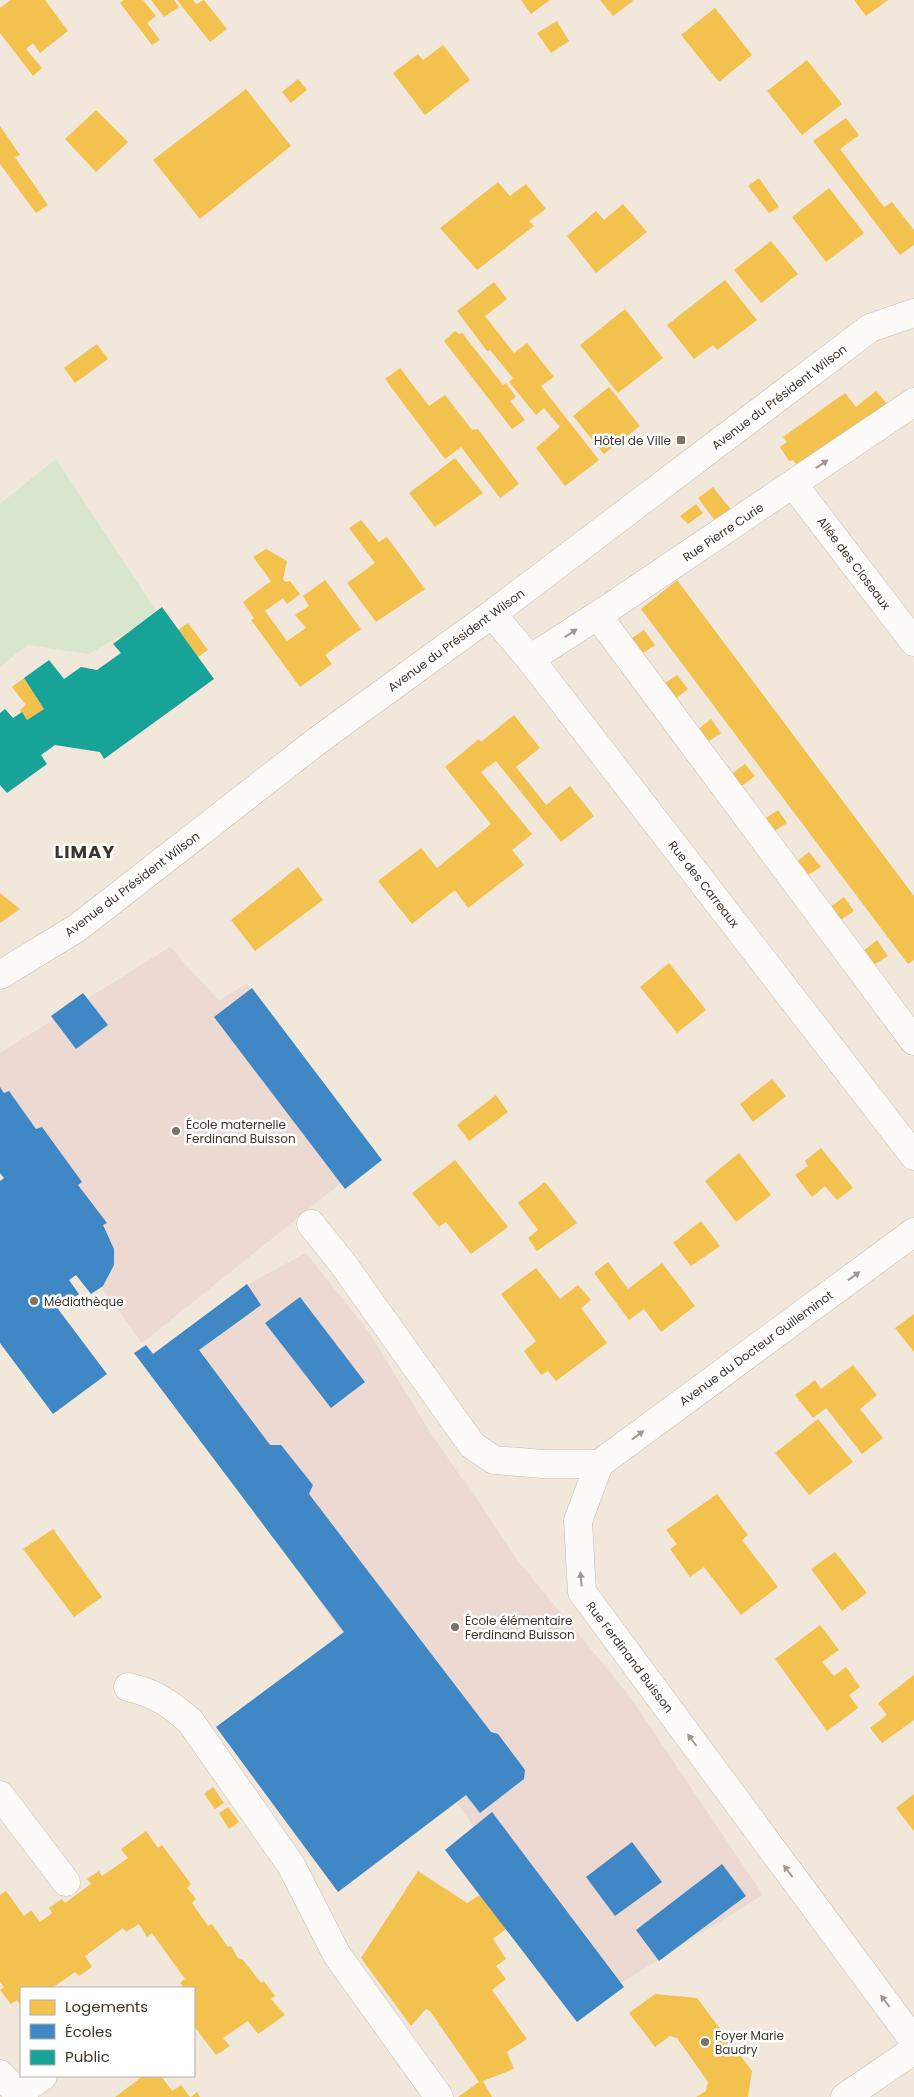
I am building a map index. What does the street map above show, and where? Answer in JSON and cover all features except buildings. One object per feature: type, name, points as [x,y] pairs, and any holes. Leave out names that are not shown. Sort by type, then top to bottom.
[{"type":"street","name":"Avenue du Président Wilson","points":[[0,975],[77,928],[313,745],[492,614],[870,328],[914,313]]},
{"type":"street","name":"Rue Pierre Curie","points":[[530,659],[598,616],[914,402]]},
{"type":"street","name":"Allée des Closeaux","points":[[793,484],[909,627]]},
{"type":"street","name":"Rue des Carreaux","points":[[492,614],[530,659],[914,1156]]},
{"type":"street","points":[[598,616],[914,1041]]},
{"type":"street","points":[[311,1224],[342,1264],[472,1445],[494,1460],[543,1464],[599,1464]]},
{"type":"street","name":"Avenue du Docteur Guilleminot","points":[[599,1464],[914,1232]]},
{"type":"street","name":"Rue Ferdinand Buisson","points":[[599,1464],[578,1521],[582,1592],[914,2041]]},
{"type":"street","points":[[128,1687],[148,1692],[168,1702],[190,1720],[291,1865],[337,1956],[438,2097]]},
{"type":"street","points":[[0,1795],[66,1882]]},
{"type":"street","points":[[845,2097],[914,2050]]},
{"type":"street","points":[[13,2088],[41,2077]]},
{"type":"shaded area","name":"École maternelle Ferdinand Buisson","points":[[170,947],[219,1001],[247,983],[260,1004],[372,1158],[142,1343],[56,1225],[0,1153],[0,1053]]},
{"type":"shaded area","name":"École élémentaire Ferdinand Buisson","points":[[306,1253],[369,1332],[428,1429],[476,1499],[454,1463],[514,1556],[631,1698],[763,1895],[592,2001],[154,1358],[254,1281]]},
{"type":"green space","points":[[56,459],[158,614],[89,654],[27,645],[0,667],[0,504]]},
{"type":"place","name":"Hôtel de Ville","points":[[681,440]]},
{"type":"place","name":"École maternelle Ferdinand Buisson","points":[[176,1131]]},
{"type":"place","name":"Médiathèque","points":[[34,1301]]},
{"type":"place","name":"École élémentaire Ferdinand Buisson","points":[[455,1627]]},
{"type":"place","name":"Foyer Marie Baudry","points":[[705,2042]]},
{"type":"district","name":"LIMAY","points":[[85,851]]}]
